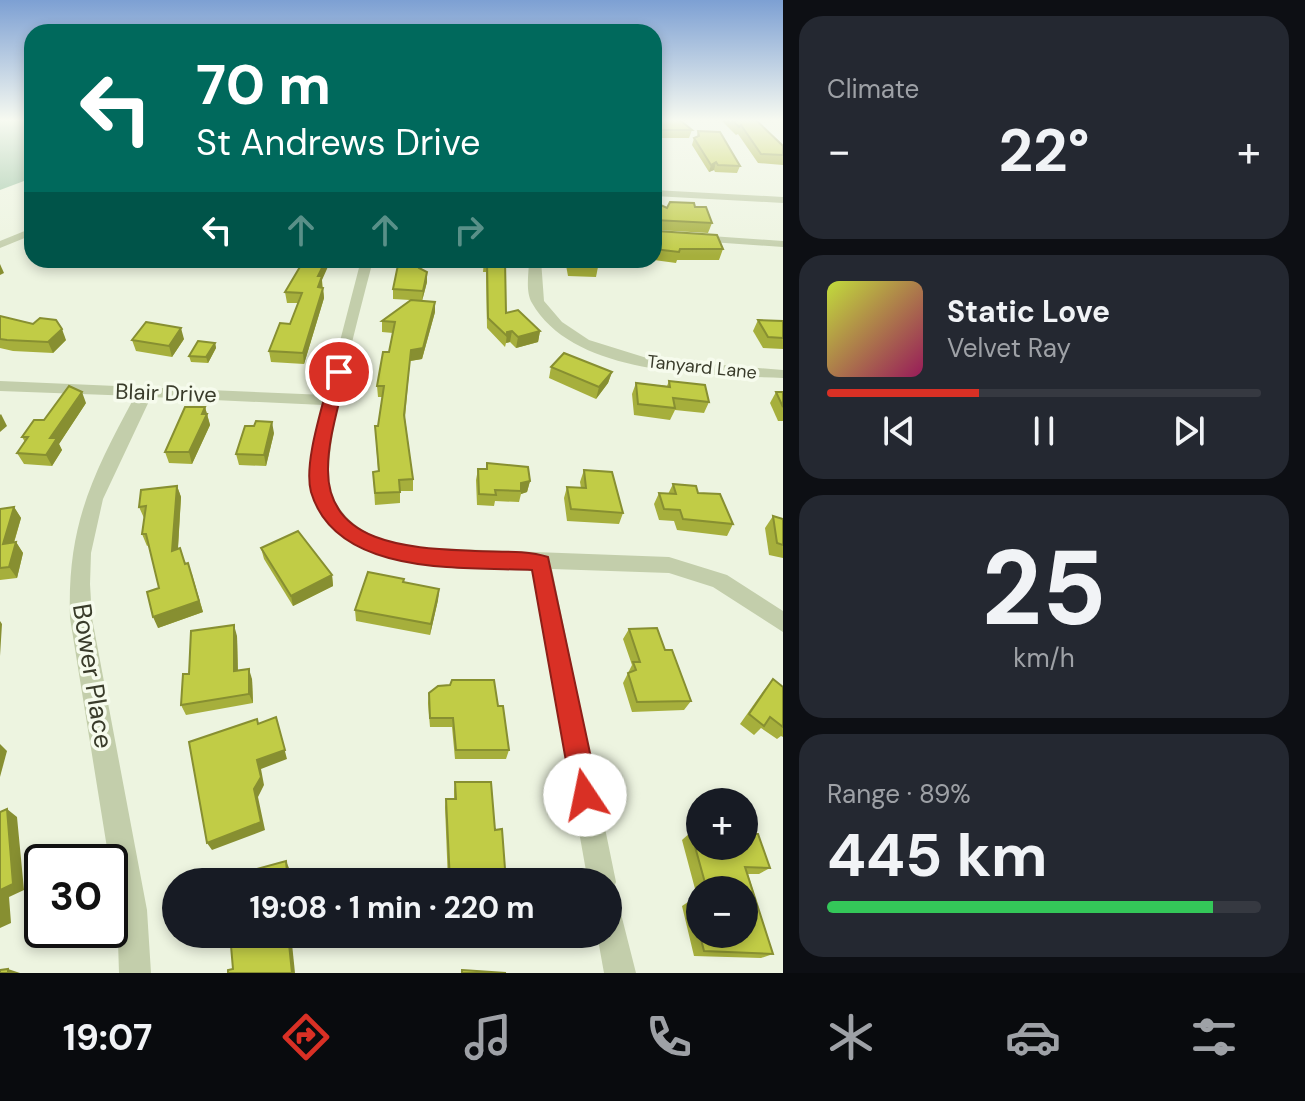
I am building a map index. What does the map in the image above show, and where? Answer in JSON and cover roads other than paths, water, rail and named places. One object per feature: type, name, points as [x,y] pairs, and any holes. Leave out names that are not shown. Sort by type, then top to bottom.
[{"type":"street","points":[[662,193],[783,200]]},
{"type":"street","points":[[0,245],[24,234]]},
{"type":"street","points":[[662,236],[783,244]]},
{"type":"street","points":[[365,268],[332,400],[319,467],[321,492],[339,523],[366,543],[403,555],[541,563],[669,565],[720,581],[783,623]]},
{"type":"street","name":"Tanyard Lane","points":[[535,268],[537,301],[556,322],[582,341],[614,355],[659,366],[783,374]]},
{"type":"street","name":"Blair Drive","points":[[0,386],[332,400]]},
{"type":"street","name":"Bower Place","points":[[135,973],[132,910],[81,618],[78,581],[80,542],[90,506],[107,463],[146,391]]},
{"type":"street","points":[[541,563],[599,868]]},
{"type":"street","points":[[615,948],[620,973]]}]
